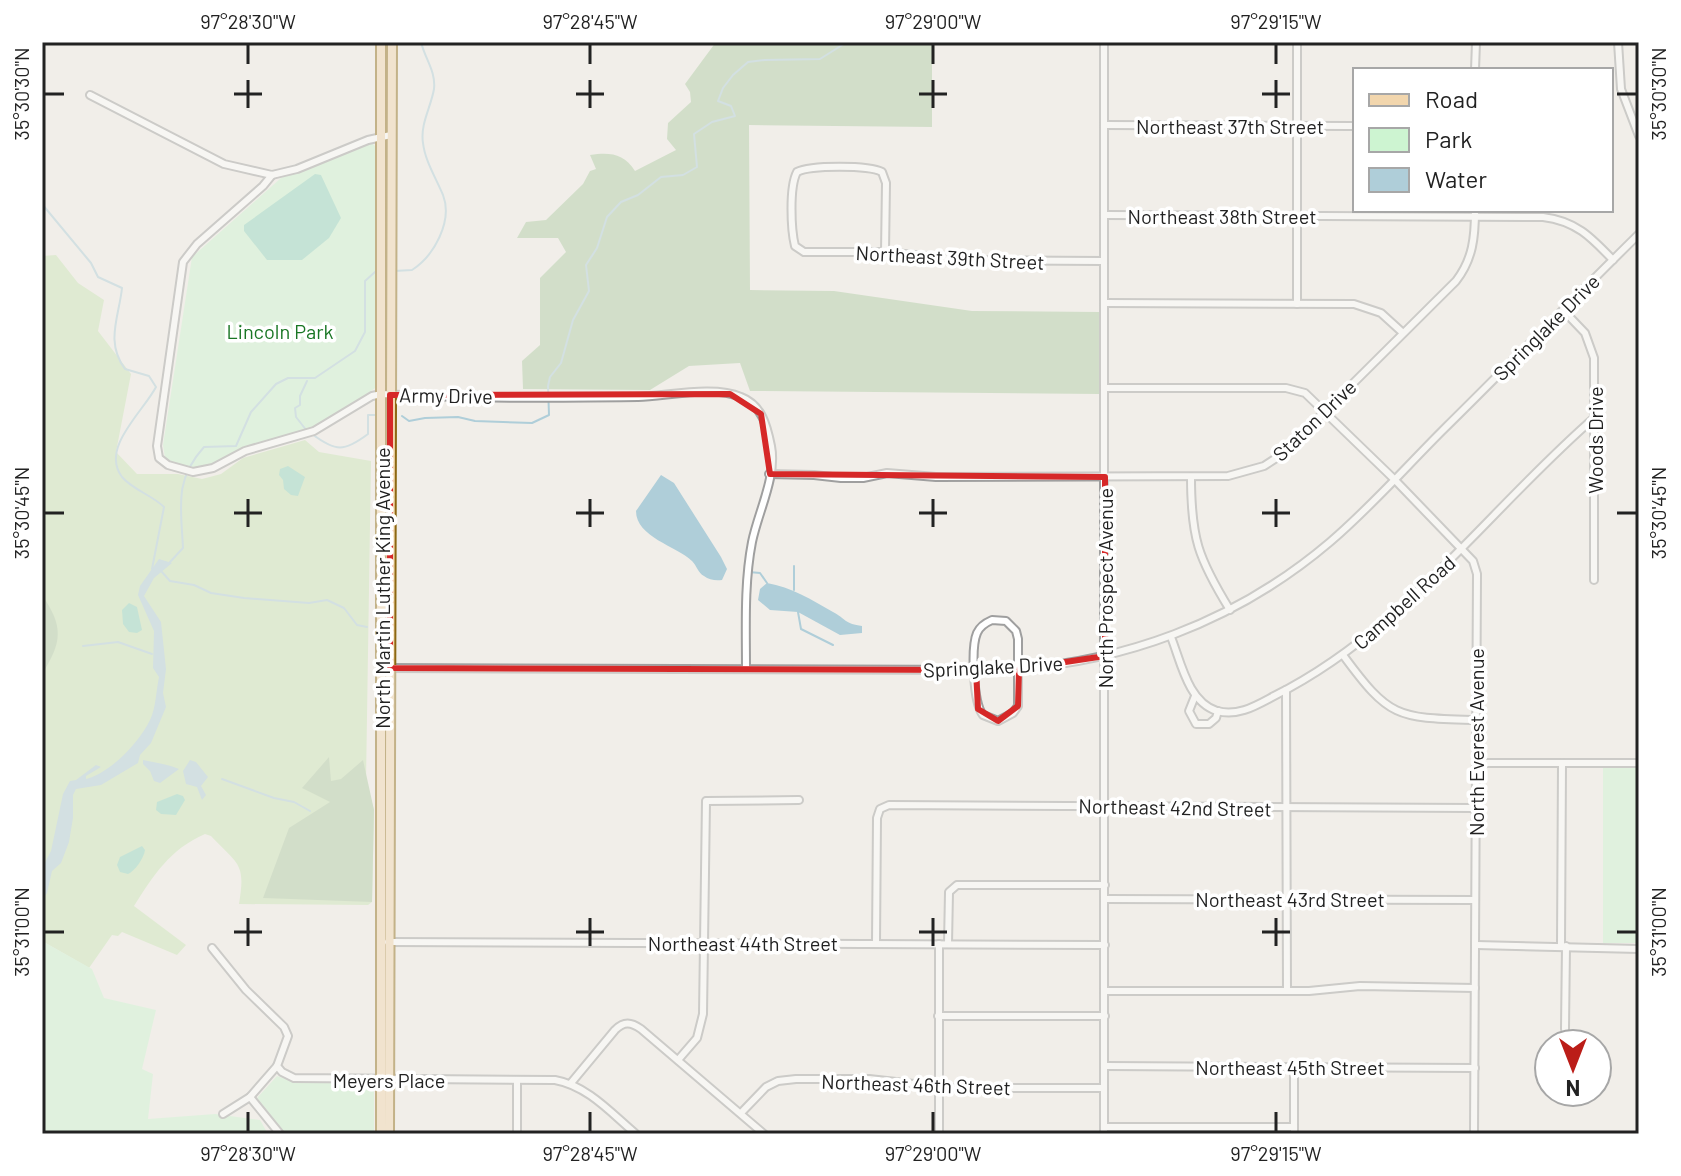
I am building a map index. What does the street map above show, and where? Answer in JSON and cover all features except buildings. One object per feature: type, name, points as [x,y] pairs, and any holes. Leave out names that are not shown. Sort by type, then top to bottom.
[{"type":"main road","name":"North Martin Luther King Avenue","points":[[381,42],[387,136],[386,942],[385,1080],[381,1134]]},
{"type":"main road","name":"North Martin Luther King Avenue","points":[[387,136],[392,42]]},
{"type":"main road","name":"North Martin Luther King Avenue","points":[[385,1080],[389,1134]]},
{"type":"street","name":"North Prospect Avenue","points":[[1104,42],[1104,1130]]},
{"type":"street","points":[[1297,42],[1297,304]]},
{"type":"street","points":[[1475,68],[1476,42]]},
{"type":"street","points":[[1618,42],[1621,89],[1639,136]]},
{"type":"street","points":[[90,95],[224,164],[272,175],[387,136]]},
{"type":"street","name":"Northeast 37th Street","points":[[1104,125],[1353,126]]},
{"type":"street","name":"Northeast 39th Street","points":[[885,252],[886,183],[882,172],[871,168],[812,168],[797,172],[794,179],[793,235],[797,248],[808,252],[885,252],[963,260],[1104,261]]},
{"type":"street","name":"Army Drive","points":[[272,175],[197,244],[183,262],[157,446],[159,458],[193,472],[213,468],[245,451],[314,431],[372,396],[641,397],[730,394],[748,400],[761,414],[771,448],[769,474],[749,563],[746,669]]},
{"type":"street","name":"Northeast 38th Street","points":[[1104,215],[1475,214],[1560,219],[1587,233],[1613,260]]},
{"type":"street","name":"Staton Drive","points":[[769,474],[852,478],[887,473],[936,477],[1191,477],[1235,476],[1264,466],[1281,455],[1326,411],[1463,271],[1473,249],[1475,214]]},
{"type":"street","name":"Springlake Drive","points":[[386,668],[1019,669],[1105,656],[1171,637],[1254,597],[1318,552],[1639,234]]},
{"type":"street","points":[[1104,303],[1368,307],[1381,313],[1403,333]]},
{"type":"street","name":"Woods Drive","points":[[1563,310],[1585,333],[1593,351],[1594,580]]},
{"type":"street","name":"North Everest Avenue","points":[[1105,388],[1286,388],[1305,393],[1473,561],[1477,574],[1474,1134]]},
{"type":"street","name":"Campbell Road","points":[[1195,696],[1189,711],[1196,724],[1209,724],[1218,711],[1249,709],[1343,655],[1399,611],[1594,418]]},
{"type":"street","points":[[1191,477],[1193,533],[1201,558],[1230,610]]},
{"type":"street","points":[[999,620],[1006,621],[1016,631],[1019,669],[1018,706],[1013,713],[998,721],[990,719],[978,709],[975,643],[979,628],[985,623],[999,620]]},
{"type":"street","points":[[1171,637],[1195,696],[1218,711]]},
{"type":"street","points":[[1343,655],[1380,702],[1397,712],[1416,718],[1476,720]]},
{"type":"street","points":[[1286,690],[1287,991]]},
{"type":"street","points":[[1476,763],[1639,763]]},
{"type":"street","points":[[1562,763],[1565,1028]]},
{"type":"street","points":[[678,1060],[700,1031],[703,1014],[706,801],[799,800]]},
{"type":"street","name":"Northeast 42nd Street","points":[[876,943],[878,813],[884,806],[1476,808]]},
{"type":"street","points":[[948,944],[949,892],[957,885],[1105,885]]},
{"type":"street","name":"Northeast 43rd Street","points":[[1105,899],[1475,900]]},
{"type":"street","name":"Northeast 44th Street","points":[[386,942],[1105,945]]},
{"type":"street","points":[[939,944],[939,1134]]},
{"type":"street","points":[[1476,945],[1639,949]]},
{"type":"street","points":[[212,948],[246,990],[284,1027],[288,1036],[277,1066],[250,1097],[223,1114]]},
{"type":"street","points":[[1104,991],[1287,991],[1360,986],[1475,988]]},
{"type":"street","points":[[938,1016],[1105,1016]]},
{"type":"street","points":[[636,1134],[582,1088],[571,1083],[624,1023],[641,1029],[764,1134]]},
{"type":"street","name":"Meyers Place","points":[[277,1066],[282,1072],[304,1080],[555,1080],[571,1083]]},
{"type":"street","name":"Northeast 45th Street","points":[[1105,1066],[1475,1068]]},
{"type":"street","points":[[1104,1130],[1294,1131],[1294,1067]]},
{"type":"street","name":"Northeast 46th Street","points":[[741,1113],[766,1087],[778,1081],[869,1079],[939,1087],[1104,1088]]},
{"type":"street","points":[[517,1081],[517,1134]]},
{"type":"street","points":[[250,1097],[280,1134]]},
{"type":"highlighted area","points":[[730,394],[761,414],[770,474],[1105,477],[1105,656],[1019,669],[1018,706],[998,721],[978,709],[976,670],[390,668],[390,395]]},
{"type":"green space","points":[[716,42],[932,42],[932,127],[749,125],[750,290],[834,291],[972,311],[1099,312],[1099,394],[750,391],[740,363],[689,366],[650,390],[523,389],[522,361],[540,345],[540,278],[566,252],[558,238],[517,238],[526,222],[546,220],[583,184],[590,171],[596,169],[590,155],[616,155],[626,160],[635,171],[676,150],[667,139],[668,123],[691,102],[685,84]]},
{"type":"green space","name":"Lincoln Park","points":[[372,143],[378,149],[378,386],[323,425],[249,447],[213,466],[196,470],[171,463],[165,458],[163,445],[192,257],[281,178]]},
{"type":"green space","points":[[315,174],[321,175],[341,218],[329,238],[302,260],[267,260],[244,231],[244,225]]},
{"type":"green space","points":[[56,255],[78,283],[104,300],[98,331],[131,374],[116,452],[137,474],[178,474],[202,479],[221,474],[243,458],[305,440],[319,452],[371,461],[366,781],[374,810],[372,902],[368,905],[239,904],[241,880],[238,865],[211,836],[205,834],[172,855],[134,906],[186,945],[177,955],[122,932],[118,936],[112,935],[89,968],[42,941],[42,256]]},
{"type":"green space","points":[[288,466],[305,477],[298,496],[284,489],[279,475],[280,469]]},
{"type":"green space","points":[[42,595],[54,616],[58,634],[54,653],[42,674]]},
{"type":"green space","points":[[129,603],[137,607],[142,630],[137,633],[129,632],[123,624],[122,610]]},
{"type":"green space","points":[[329,757],[331,781],[341,779],[363,760],[374,810],[372,902],[263,898],[289,828],[330,802],[302,788]]},
{"type":"green space","points":[[1603,768],[1639,768],[1639,943],[1603,943]]},
{"type":"green space","points":[[177,794],[185,800],[176,815],[161,814],[156,810],[157,802]]},
{"type":"green space","points":[[142,846],[145,850],[136,867],[128,874],[120,872],[117,865],[120,857]]},
{"type":"green space","points":[[42,941],[92,969],[104,998],[156,1010],[142,1069],[153,1074],[148,1119],[215,1114],[260,1120],[268,1134],[42,1134]]},
{"type":"green space","points":[[277,1076],[298,1083],[371,1083],[374,1088],[374,1134],[286,1134],[257,1098]]},
{"type":"water","points":[[661,475],[674,483],[721,557],[727,569],[722,580],[702,575],[692,561],[642,528],[636,511]]},
{"type":"water","points":[[159,559],[172,563],[154,578],[144,596],[161,622],[166,707],[151,743],[140,755],[138,763],[101,785],[76,789],[69,842],[61,863],[52,871],[47,893],[42,900],[42,868],[51,851],[63,794],[70,781],[96,765],[101,767],[86,779],[114,764],[139,738],[152,715],[159,677],[153,668],[154,631],[138,595],[140,586]]},
{"type":"water","points":[[767,583],[793,591],[849,623],[862,626],[862,633],[840,635],[798,612],[770,610],[758,600],[760,589]]},
{"type":"water","points":[[143,760],[179,769],[160,783],[154,781]]},
{"type":"water","points":[[190,760],[196,762],[208,777],[201,786],[206,795],[202,800],[197,787],[186,784],[183,771]]},
{"type":"waterway","points":[[394,271],[412,270],[428,256],[440,237],[445,216],[443,195],[428,163],[423,143],[423,129],[434,83],[421,42]]},
{"type":"waterway","points":[[402,416],[409,421],[458,417],[475,421],[532,423],[549,415],[550,377],[561,363],[573,320],[589,291],[586,265],[597,248],[607,217],[621,202],[638,195],[661,177],[683,175],[697,167],[694,134],[712,122],[735,116],[731,106],[718,101],[723,88],[748,62],[820,59],[847,42]]},
{"type":"waterway","points":[[42,204],[91,263],[98,277],[122,288],[114,339],[119,359],[125,369],[149,376],[156,387],[126,430],[116,454],[122,477],[164,507],[152,569]]},
{"type":"waterway","points":[[170,562],[183,548],[182,494],[194,459],[204,447],[236,446],[251,412],[276,384],[288,378],[315,378],[355,351],[365,332],[365,281],[375,272],[380,272]]},
{"type":"waterway","points":[[307,381],[300,396],[300,405],[295,408],[296,417],[307,431]]},
{"type":"waterway","points":[[312,434],[334,447],[346,447],[368,434],[368,415],[375,415]]},
{"type":"waterway","points":[[794,566],[794,590]]},
{"type":"waterway","points":[[162,572],[170,581],[194,585],[211,593],[309,603],[327,600],[344,608],[357,625],[367,627]]},
{"type":"waterway","points":[[749,572],[760,573],[767,583]]},
{"type":"waterway","points":[[798,612],[801,629],[833,645]]},
{"type":"waterway","points":[[83,646],[118,642],[152,654]]},
{"type":"waterway","points":[[222,779],[294,802],[310,811]]}]
